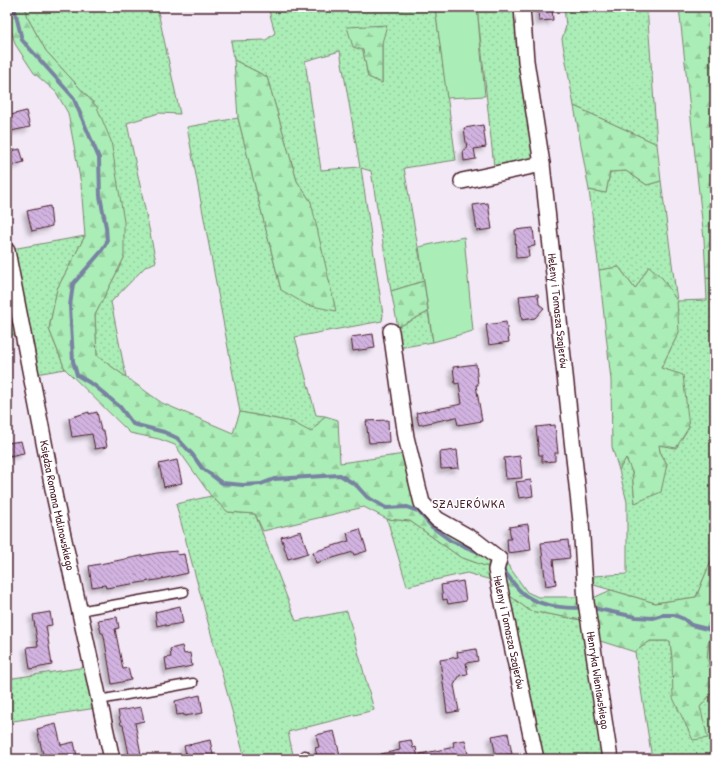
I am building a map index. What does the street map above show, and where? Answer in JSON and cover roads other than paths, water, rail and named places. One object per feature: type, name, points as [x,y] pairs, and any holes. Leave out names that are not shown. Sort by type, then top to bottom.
[{"type":"street","name":"Heleny i Tomasza Szajerów","points":[[522,7],[526,61],[542,164],[582,522],[586,602]]},
{"type":"street","points":[[462,181],[542,164]]},
{"type":"street","name":"Księdza Romana Malinowskiego","points":[[7,251],[55,499],[112,759]]},
{"type":"street","name":"Heleny i Tomasza Szajerów","points":[[391,331],[406,437],[422,503],[437,519],[476,541],[499,559],[496,570],[536,759]]},
{"type":"street","name":"Henryka Wieniawskiego","points":[[586,602],[610,759]]},
{"type":"lane","points":[[79,611],[184,592]]},
{"type":"lane","points":[[99,700],[192,683]]},
{"type":"waterway","points":[[14,7],[22,40],[73,97],[99,158],[100,196],[106,227],[107,242],[100,253],[73,284],[70,306],[73,361],[77,375],[95,386],[120,407],[133,424],[164,432],[177,438],[192,454],[202,468],[222,483],[243,485],[261,484],[274,479],[340,475],[356,485],[367,497],[386,508],[407,507],[418,511],[432,527],[451,541],[478,552]]},
{"type":"waterway","points":[[502,568],[519,590],[526,596],[539,603],[568,608],[583,608]]},
{"type":"waterway","points":[[593,608],[636,617],[653,618],[663,615],[674,615],[684,619],[691,625],[715,631]]},
{"type":"district","name":"SZAJERÓWKA","points":[[469,503]]}]
